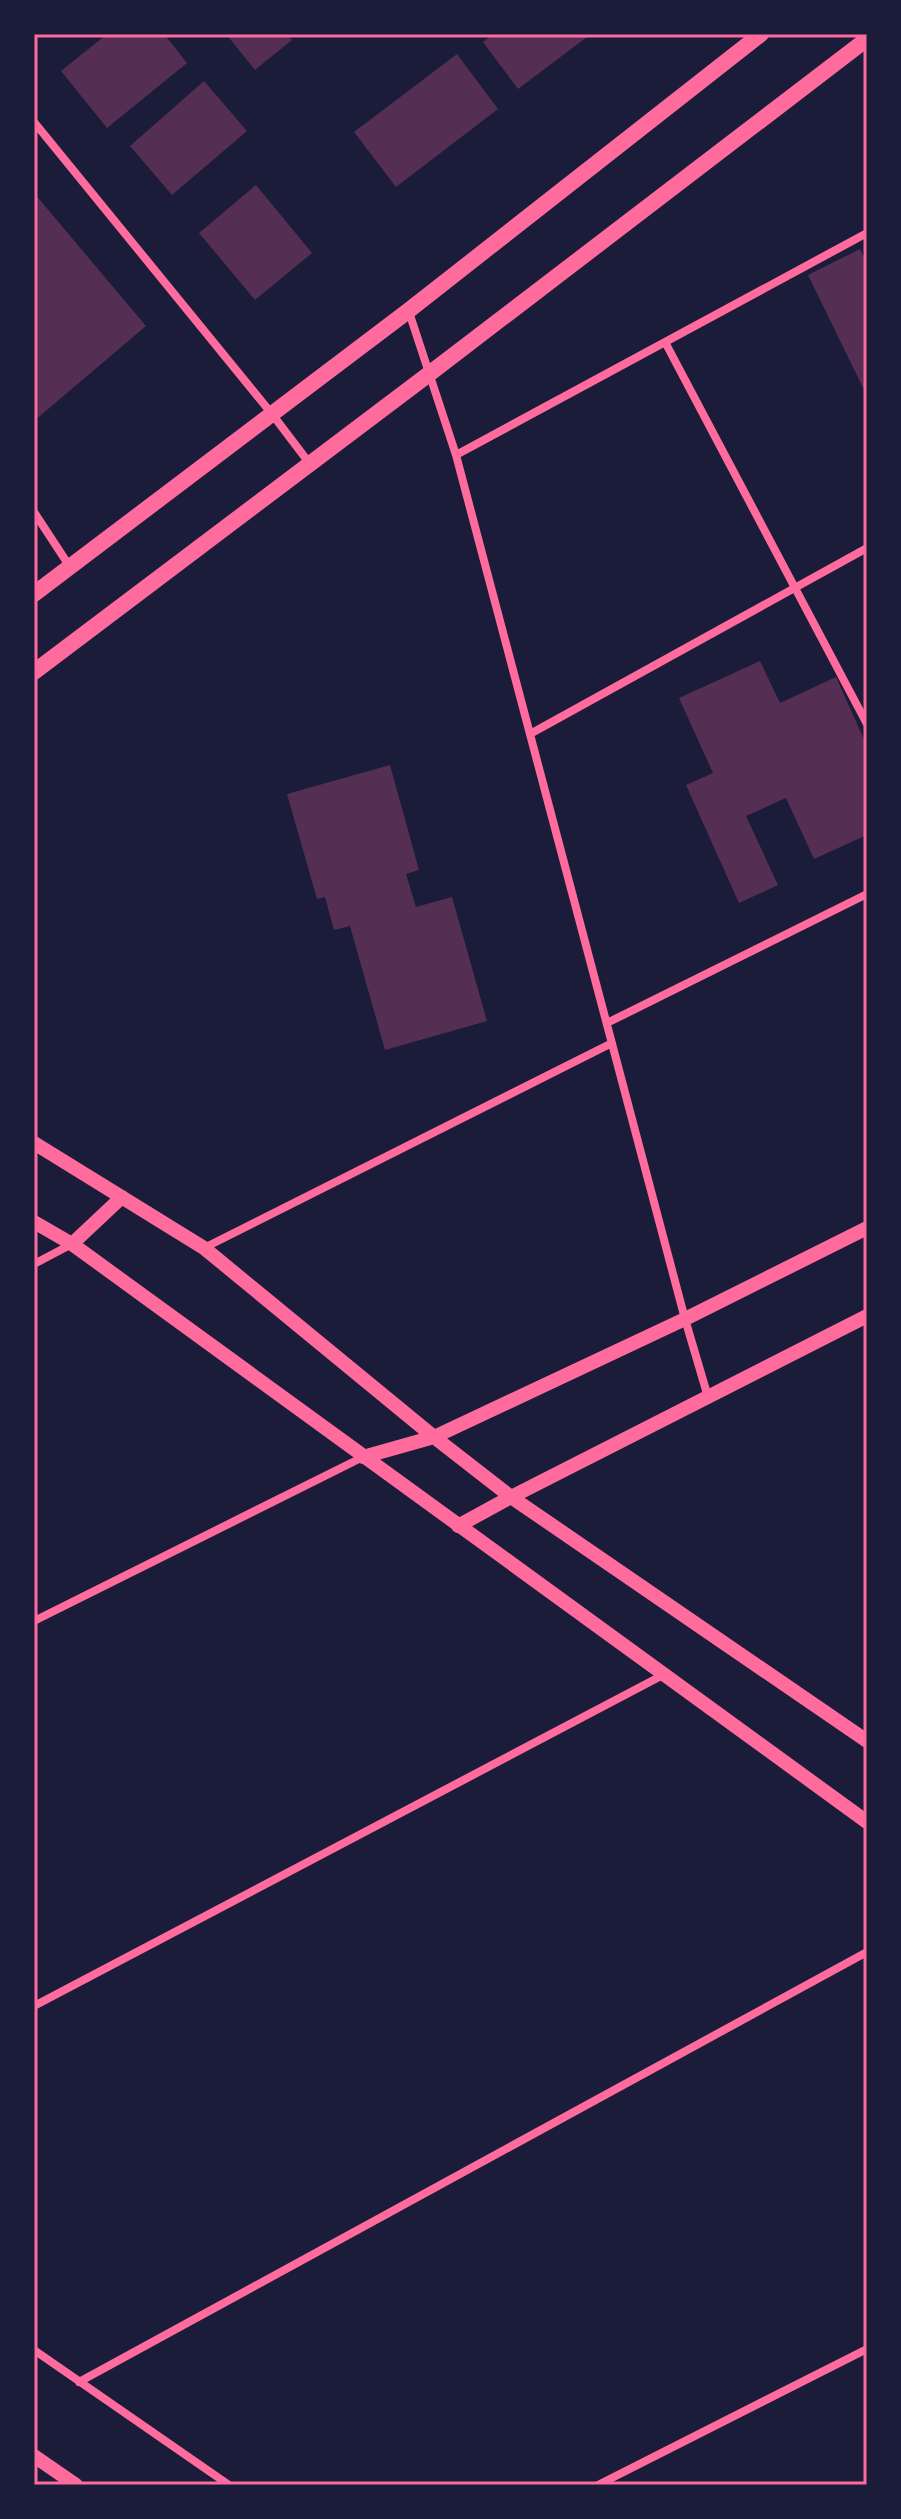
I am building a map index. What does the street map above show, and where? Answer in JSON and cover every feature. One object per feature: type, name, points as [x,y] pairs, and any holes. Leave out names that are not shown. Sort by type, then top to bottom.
[{"type":"main road","points":[[34,594],[408,311],[761,34]]},
{"type":"main road","points":[[34,672],[867,39]]},
{"type":"street","points":[[34,122],[310,464]]},
{"type":"street","points":[[456,455],[867,233]]},
{"type":"street","points":[[408,311],[456,455],[708,1397]]},
{"type":"street","points":[[665,342],[867,724]]},
{"type":"street","points":[[34,512],[70,567]]},
{"type":"street","points":[[530,734],[867,548]]},
{"type":"street","points":[[607,1023],[867,894]]},
{"type":"street","points":[[204,1248],[612,1043]]},
{"type":"street","points":[[34,1143],[204,1248],[511,1497],[867,1741]]},
{"type":"street","points":[[34,1264],[72,1244],[122,1197]]},
{"type":"street","points":[[34,1222],[72,1244],[867,1822]]},
{"type":"street","points":[[34,1621],[363,1457],[434,1437],[685,1319],[867,1228]]},
{"type":"street","points":[[458,1526],[867,1316]]},
{"type":"street","points":[[34,2006],[663,1675]]},
{"type":"street","points":[[79,2382],[867,1952]]},
{"type":"street","points":[[598,2485],[867,2349]]},
{"type":"street","points":[[34,2350],[229,2485]]},
{"type":"street","points":[[34,2456],[76,2485]]},
{"type":"building","points":[[107,34],[164,34],[187,63],[107,128],[61,71]]},
{"type":"building","points":[[226,34],[287,34],[292,40],[255,70]]},
{"type":"building","points":[[493,34],[591,34],[518,89],[483,42]]},
{"type":"building","points":[[457,54],[498,109],[396,187],[354,132]]},
{"type":"building","points":[[204,81],[247,131],[172,195],[130,146]]},
{"type":"building","points":[[256,185],[312,253],[255,300],[199,233]]},
{"type":"building","points":[[34,193],[146,326],[34,421]]},
{"type":"building","points":[[860,249],[867,264],[867,396],[808,275]]},
{"type":"building","points":[[760,661],[780,703],[836,677],[867,746],[867,835],[814,859],[786,798],[746,816],[778,885],[739,903],[686,785],[713,773],[679,698]]},
{"type":"building","points":[[390,765],[419,870],[406,874],[416,907],[452,897],[487,1021],[385,1050],[350,926],[334,930],[325,897],[317,899],[287,794]]}]
